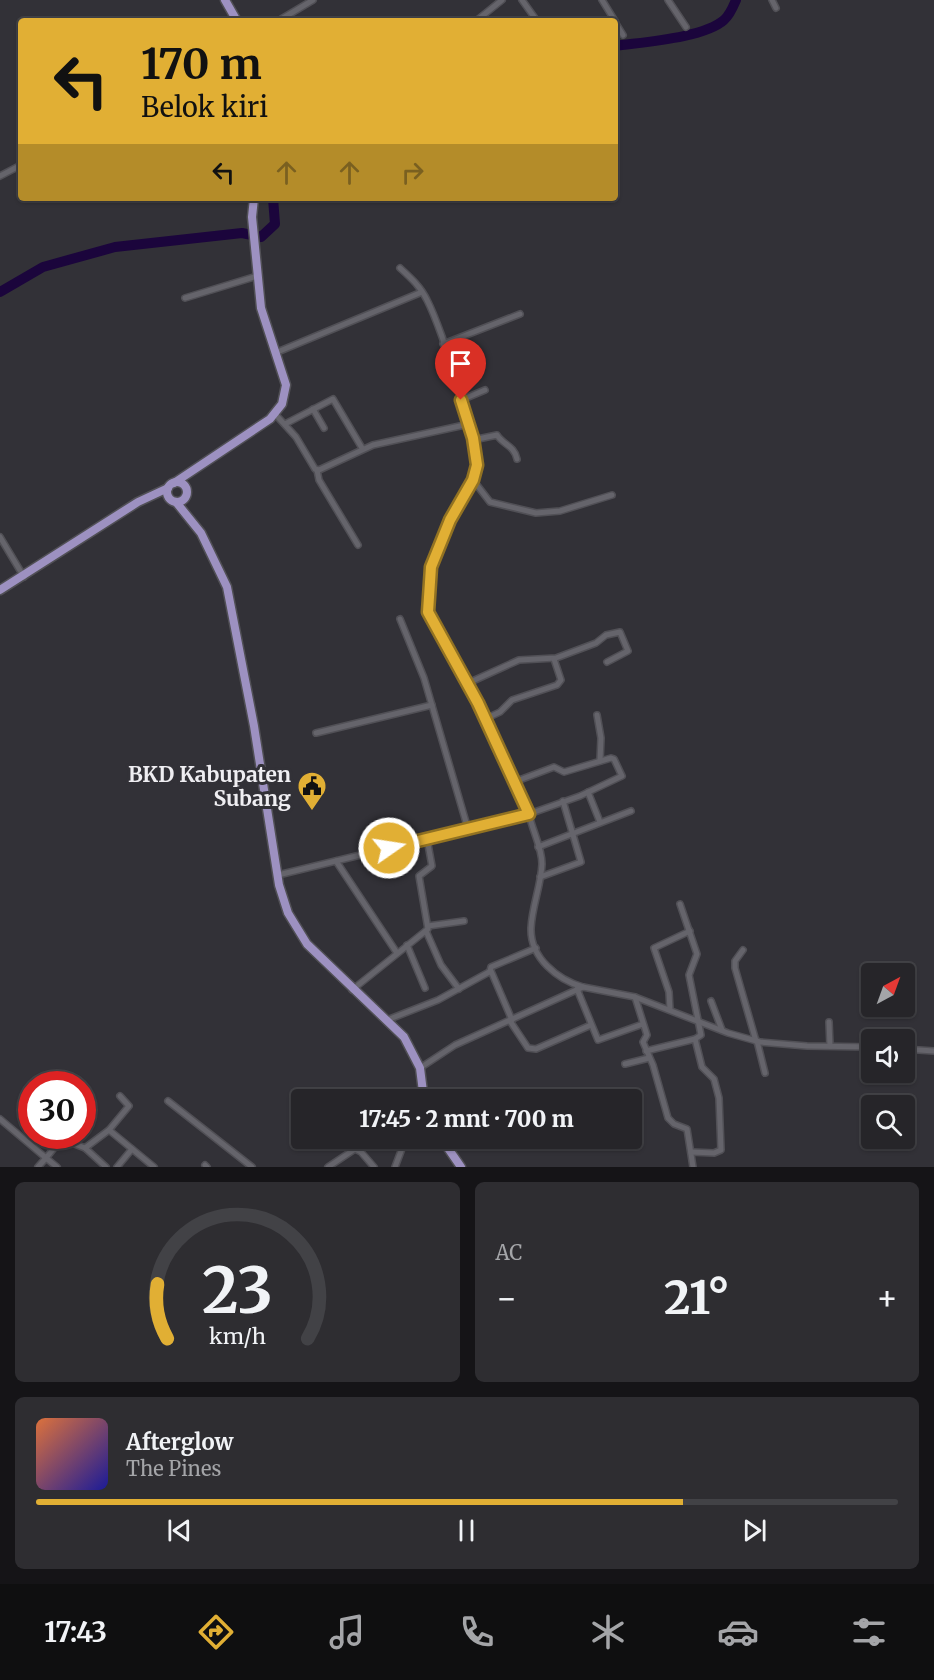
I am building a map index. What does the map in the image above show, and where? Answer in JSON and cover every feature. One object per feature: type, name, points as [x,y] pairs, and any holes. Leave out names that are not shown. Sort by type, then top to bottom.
[{"type":"main road","points":[[225,0],[235,18]]},
{"type":"main road","points":[[254,201],[252,217],[261,308],[286,385],[282,404],[275,414],[190,472],[167,494],[189,515],[217,562],[234,614],[278,875],[288,913],[298,932],[352,990],[404,1037],[420,1068],[422,1089]]},
{"type":"main road","points":[[0,590],[149,497],[175,485]]},
{"type":"main road","points":[[175,485],[186,491],[185,498],[189,515]]},
{"type":"main road","points":[[149,497],[174,501],[185,498]]},
{"type":"main road","points":[[449,1149],[461,1167]]},
{"type":"street","points":[[289,18],[313,0]]},
{"type":"street","points":[[481,18],[502,0]]},
{"type":"street","points":[[522,0],[535,18]]},
{"type":"street","points":[[602,0],[613,18]]},
{"type":"street","points":[[668,0],[686,27]]},
{"type":"street","points":[[772,0],[776,8]]},
{"type":"street","points":[[618,26],[623,35]]},
{"type":"street","points":[[0,176],[18,167]]},
{"type":"street","points":[[400,268],[422,292],[436,320],[469,424],[477,465],[473,480],[450,520],[429,573],[428,612],[485,719],[514,782],[538,847],[542,861],[531,926],[536,948],[548,967],[567,982],[579,987],[635,997],[722,1031],[756,1041],[861,1047]]},
{"type":"street","points":[[185,298],[257,276]]},
{"type":"street","points":[[275,353],[422,292]]},
{"type":"street","points":[[443,344],[520,314]]},
{"type":"street","points":[[461,400],[485,390]]},
{"type":"street","points":[[285,424],[334,399],[362,448]]},
{"type":"street","points":[[313,409],[324,428]]},
{"type":"street","points":[[275,414],[285,424],[317,470],[319,480],[358,545]]},
{"type":"street","points":[[317,470],[362,448],[469,424]]},
{"type":"street","points":[[473,440],[497,435],[501,441],[511,445],[517,459]]},
{"type":"street","points":[[473,480],[490,502],[536,513],[566,509],[612,495]]},
{"type":"street","points":[[0,537],[24,577]]},
{"type":"street","points":[[400,619],[432,705],[468,829]]},
{"type":"street","points":[[466,684],[519,660],[554,659],[594,644],[606,635],[620,632],[628,651],[607,662]]},
{"type":"street","points":[[485,719],[500,712],[512,700],[557,685],[561,680],[554,659]]},
{"type":"street","points":[[316,733],[432,705]]},
{"type":"street","points":[[597,715],[601,738],[600,761]]},
{"type":"street","points":[[278,875],[525,815],[622,778],[613,758],[564,772],[554,766],[514,782]]},
{"type":"street","points":[[588,792],[600,822]]},
{"type":"street","points":[[540,877],[580,863],[563,801]]},
{"type":"street","points":[[538,847],[631,811]]},
{"type":"street","points":[[427,839],[432,866],[419,878],[427,929],[441,965],[459,989]]},
{"type":"street","points":[[336,861],[398,953]]},
{"type":"street","points":[[646,1051],[695,1039],[701,1035],[689,975],[697,954],[680,904]]},
{"type":"street","points":[[352,990],[427,929],[464,921]]},
{"type":"street","points":[[670,1011],[669,992],[654,948],[690,931]]},
{"type":"street","points":[[407,945],[425,988]]},
{"type":"street","points":[[387,1020],[435,1002],[490,971],[491,967],[536,948]]},
{"type":"street","points":[[743,950],[735,965],[765,1073]]},
{"type":"street","points":[[490,971],[493,973],[511,1021],[528,1048],[536,1049],[591,1025]]},
{"type":"street","points":[[420,1068],[430,1064],[455,1045],[511,1021],[579,987]]},
{"type":"street","points":[[579,987],[591,1025],[597,1038],[601,1041],[643,1024]]},
{"type":"street","points":[[635,997],[647,1035],[643,1042],[653,1065],[668,1118],[674,1124],[686,1128],[693,1167]]},
{"type":"street","points":[[711,1001],[722,1031]]},
{"type":"street","points":[[829,1022],[830,1047]]},
{"type":"street","points":[[691,1152],[714,1153],[721,1150],[719,1098],[714,1079],[702,1067],[695,1039]]},
{"type":"street","points":[[915,1050],[934,1051]]},
{"type":"street","points":[[625,1064],[649,1058]]},
{"type":"street","points":[[96,1140],[109,1130],[129,1106],[120,1096]]},
{"type":"street","points":[[168,1101],[252,1167]]},
{"type":"street","points":[[0,1119],[57,1167]]},
{"type":"street","points":[[109,1130],[154,1167]]},
{"type":"street","points":[[38,1167],[56,1149]]},
{"type":"street","points":[[86,1149],[106,1167]]},
{"type":"street","points":[[117,1167],[132,1149]]},
{"type":"street","points":[[328,1167],[357,1149],[374,1167]]},
{"type":"street","points":[[395,1167],[402,1149]]},
{"type":"waterway","points":[[618,46],[688,35],[715,26],[730,13],[736,0]]},
{"type":"waterway","points":[[0,292],[43,267],[115,247],[242,233],[261,237],[275,224],[273,201]]},
{"type":"place","name":"BKD Kabupaten Subang","points":[[312,812]]},
{"type":"route","points":[[389,848],[529,814],[478,703],[460,675],[428,612],[429,573],[450,520],[472,483],[477,465],[473,438],[461,400]]}]
